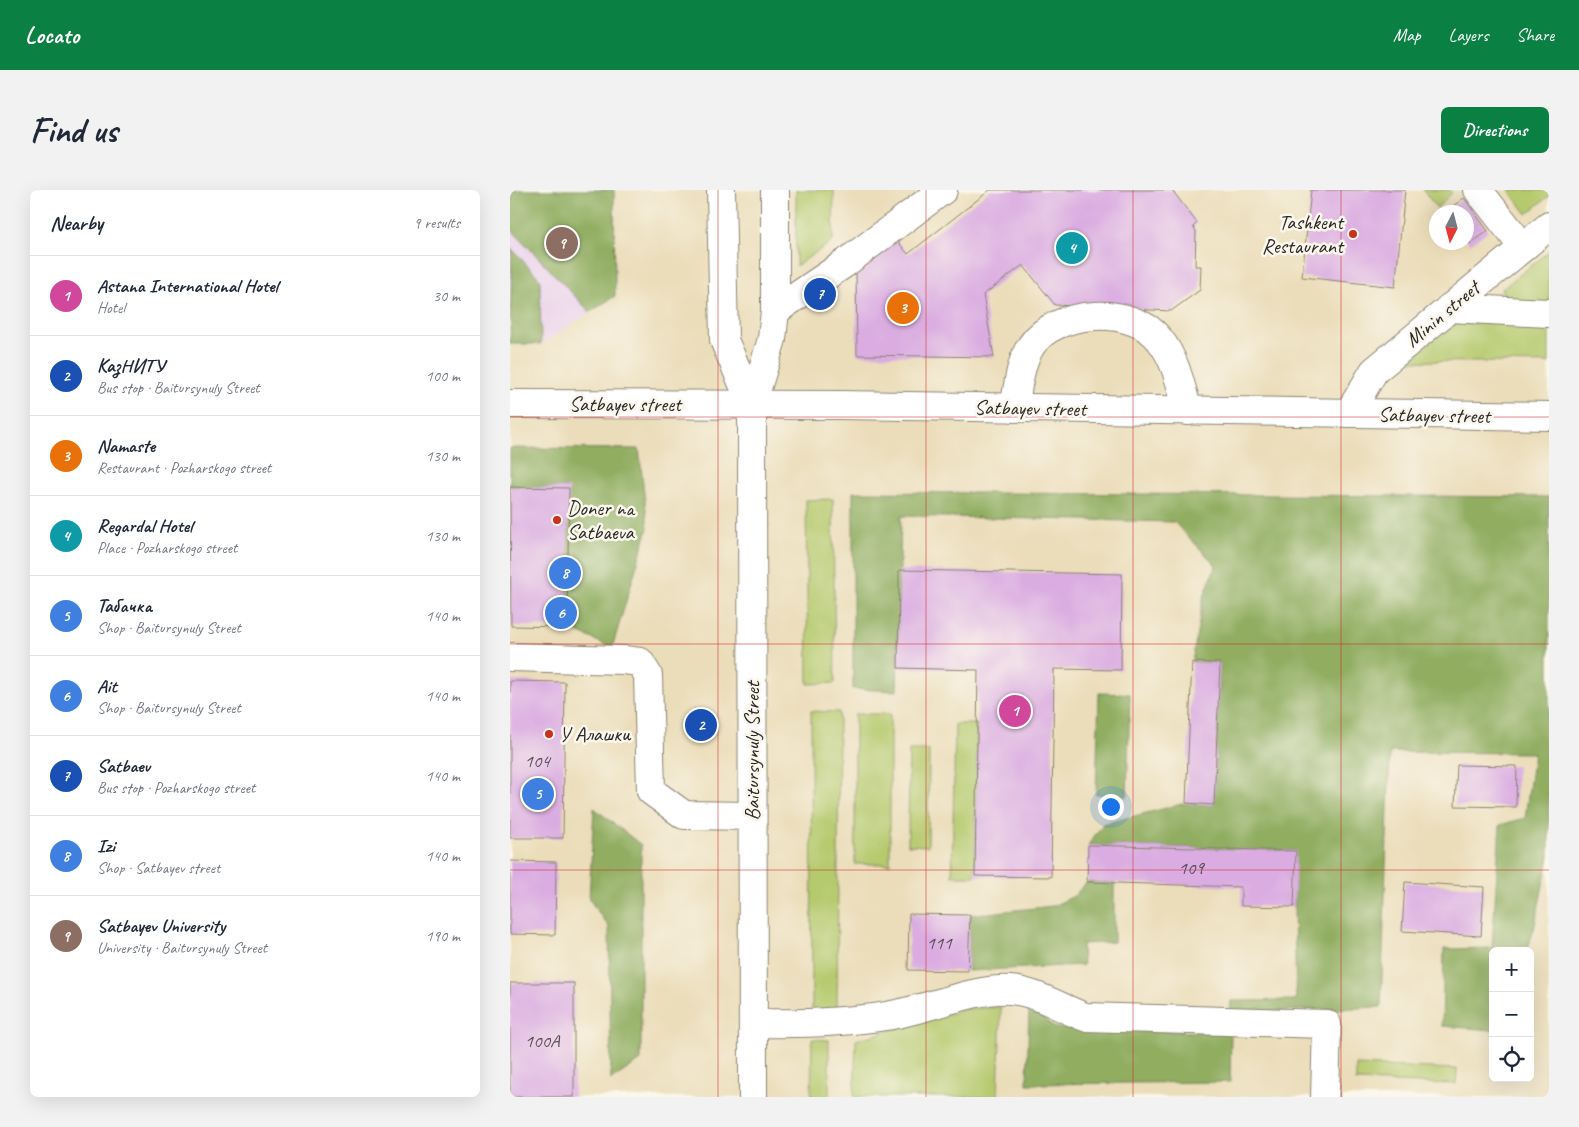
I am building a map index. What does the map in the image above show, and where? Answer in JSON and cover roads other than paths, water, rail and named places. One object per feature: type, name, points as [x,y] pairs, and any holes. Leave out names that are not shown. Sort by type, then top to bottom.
[{"type":"main road","name":"Baitursynuly Street","points":[[721,190],[724,340],[752,405]]},
{"type":"main road","name":"Baitursynuly Street","points":[[753,1097],[752,405],[772,339],[775,311],[775,190]]},
{"type":"main road","points":[[775,311],[844,264],[911,203],[943,190]]},
{"type":"main road","points":[[1478,190],[1523,247]]},
{"type":"main road","name":"Minin street","points":[[1349,414],[1374,371],[1549,226]]},
{"type":"main road","points":[[1449,308],[1549,313]]},
{"type":"main road","points":[[1014,408],[1023,364],[1032,344],[1054,325],[1086,317],[1125,319],[1137,322],[1155,335],[1168,352],[1176,368],[1188,411]]},
{"type":"main road","name":"Satbayev street","points":[[510,404],[1014,408],[1549,416]]},
{"type":"main road","points":[[510,657],[640,662],[648,675],[651,791],[684,816],[752,816]]},
{"type":"main road","points":[[753,1023],[806,1024],[887,1016],[978,994],[1008,990],[1035,994],[1062,1009],[1085,1017],[1326,1024],[1325,1097]]},
{"type":"place","name":"Tashkent Restaurant","points":[[1353,234]]},
{"type":"place","name":"Satbayev University","points":[[562,243]]},
{"type":"place","name":"Regardal Hotel","points":[[1072,248]]},
{"type":"place","name":"Satbaev","points":[[820,294]]},
{"type":"place","name":"Namaste","points":[[903,308]]},
{"type":"place","name":"Doner na Satbaeva","points":[[557,520]]},
{"type":"place","name":"Izi","points":[[565,573]]},
{"type":"place","name":"Ait","points":[[561,613]]},
{"type":"place","name":"Astana International Hotel","points":[[1015,711]]},
{"type":"place","name":"КазНИТУ","points":[[701,725]]},
{"type":"place","name":"У Алашки","points":[[549,734]]},
{"type":"place","name":"Табачка","points":[[538,794]]}]
